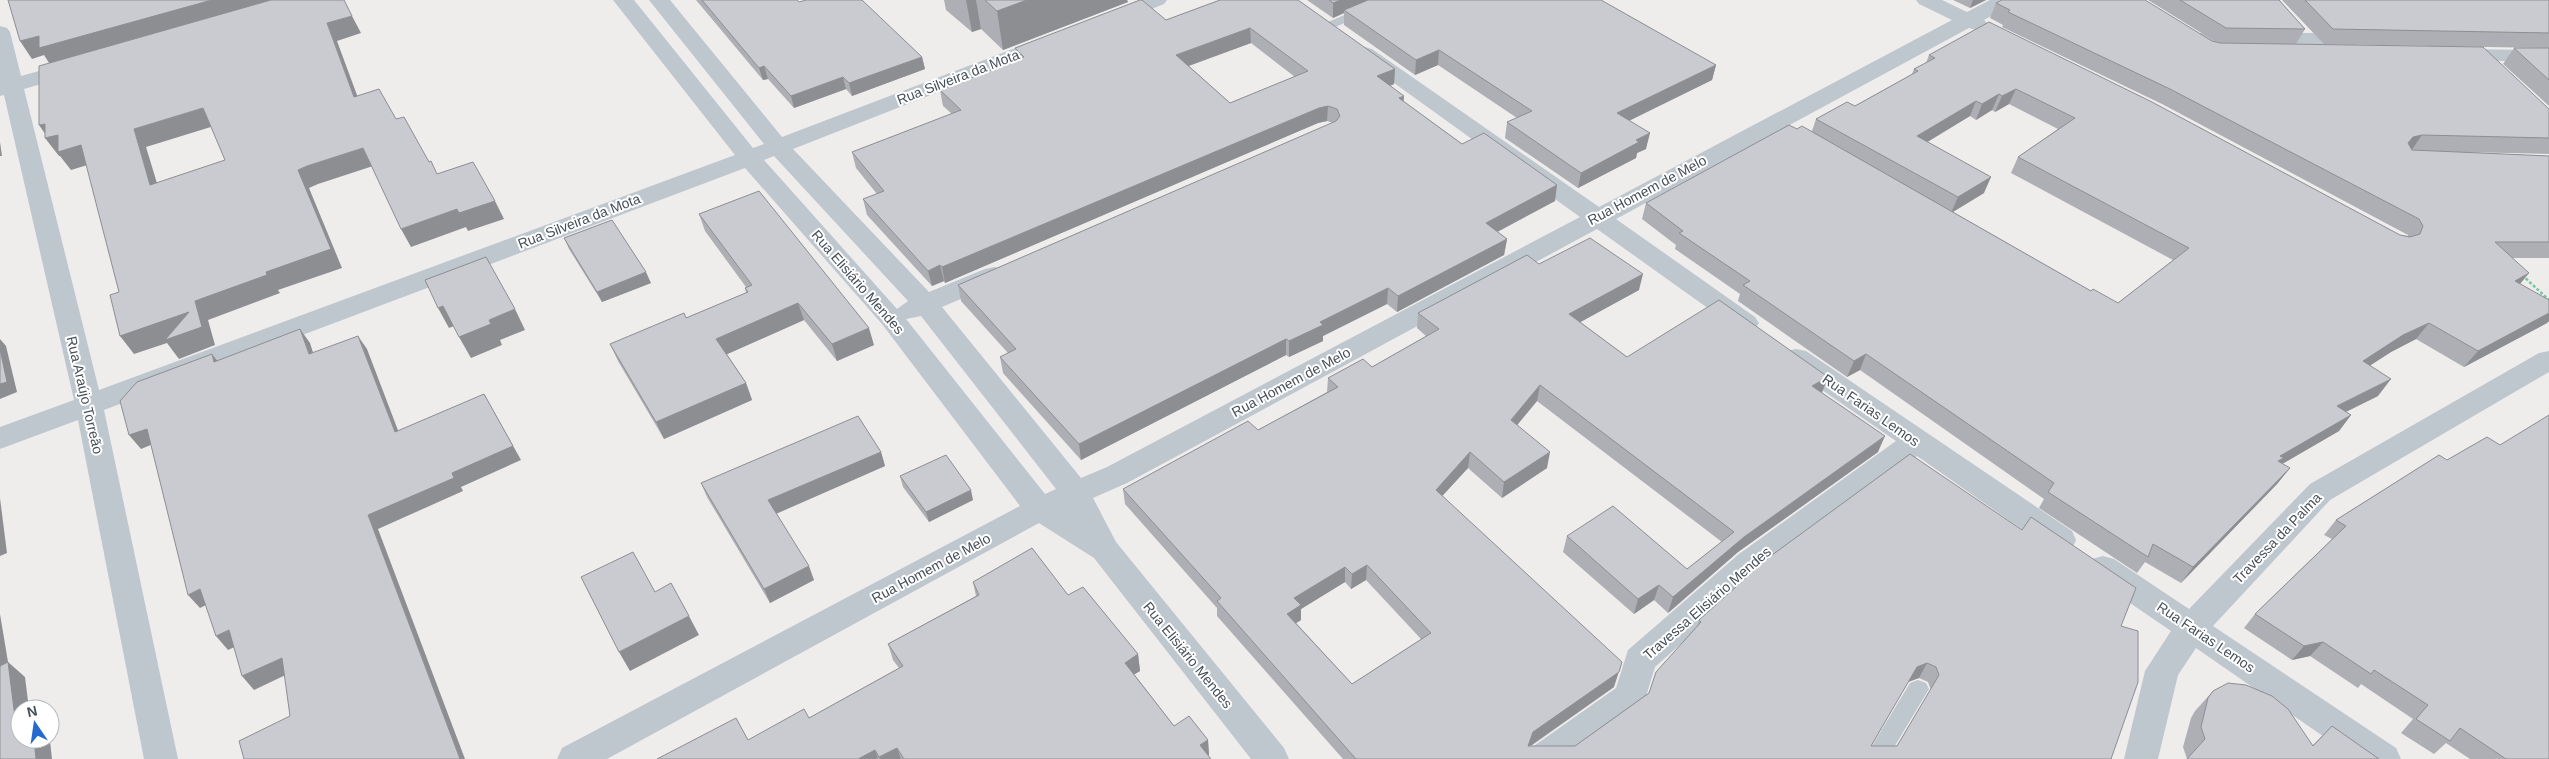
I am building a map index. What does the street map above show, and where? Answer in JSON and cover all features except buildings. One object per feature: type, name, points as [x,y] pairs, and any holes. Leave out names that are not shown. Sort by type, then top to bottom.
[{"type":"street","name":"Rua Elisiário Mendes","points":[[623,0],[749,158],[891,318],[1040,509],[1105,550]]},
{"type":"street","name":"Rua Elisiário Mendes","points":[[659,0],[778,147],[926,305],[1076,493],[1105,550],[1272,759]]},
{"type":"street","name":"Rua Silveira da Mota","points":[[0,438],[749,158],[1157,0]]},
{"type":"street","points":[[1926,0],[2002,37]]},
{"type":"street","name":"Rua Homem de Melo","points":[[574,759],[1040,509],[1117,476],[1595,218],[1785,127],[1966,19],[2005,0]]},
{"type":"street","name":"Rua Farias Lemos","points":[[1316,18],[1595,218],[1916,442],[2192,627],[2384,759]]},
{"type":"street","points":[[2287,19],[2311,45]]},
{"type":"street","points":[[653,37],[682,28]]},
{"type":"street","name":"Rua Araújo Torreão","points":[[0,32],[6,87],[89,405],[161,759]]},
{"type":"street","points":[[2196,39],[2370,46]]},
{"type":"street","points":[[2512,40],[2549,56],[2480,56],[2438,47],[2512,40]]},
{"type":"street","points":[[2480,56],[2500,75]]},
{"type":"street","points":[[6,87],[97,61]]},
{"type":"street","points":[[891,318],[926,305],[1017,265]]},
{"type":"street","name":"Travessa da Palma","points":[[2141,759],[2162,671],[2192,627],[2320,492],[2549,360]]},
{"type":"street","name":"Travessa Elisiário Mendes","points":[[1543,759],[1631,696],[1640,660],[1750,563],[1916,442]]},
{"type":"lane","points":[[1316,18],[1390,0]]},
{"type":"lane","points":[[1875,759],[1918,689]]},
{"type":"path","points":[[2517,270],[2549,300]]}]
